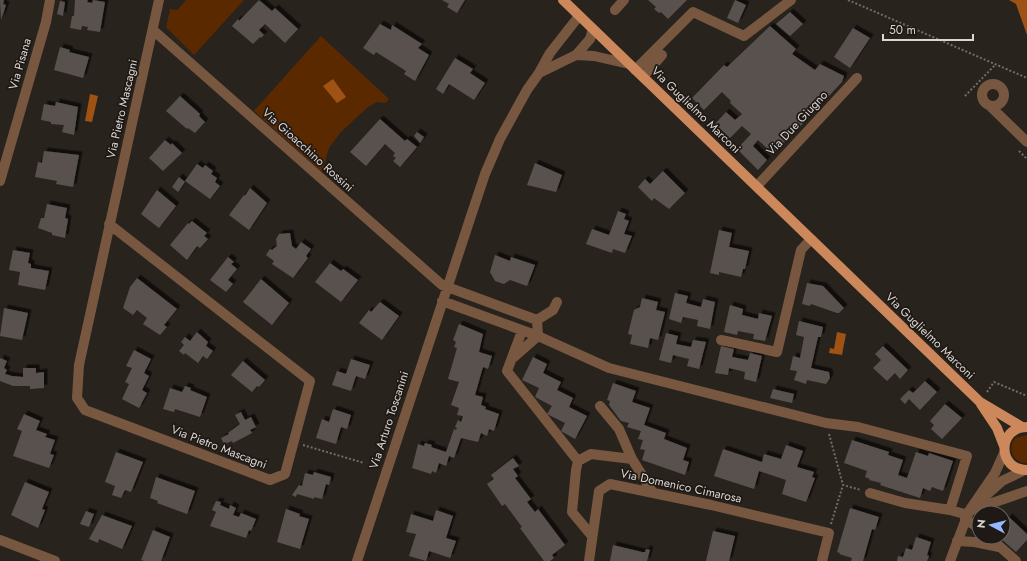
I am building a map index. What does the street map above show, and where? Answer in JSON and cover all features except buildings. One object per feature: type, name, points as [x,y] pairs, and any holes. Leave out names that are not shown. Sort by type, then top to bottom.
[{"type":"main road","name":"Via Guglielmo Marconi","points":[[563,0],[980,402],[996,428],[1012,465],[1026,470]]},
{"type":"main road","name":"Via Guglielmo Marconi","points":[[980,402],[1025,427]]},
{"type":"main road","points":[[1004,449],[1010,433],[1025,427]]},
{"type":"street","name":"Via Pisana","points":[[0,181],[46,22],[50,0]]},
{"type":"street","name":"Via Pietro Mascagni","points":[[109,224],[310,381],[285,474],[270,480],[85,410],[77,398],[79,365],[109,224],[159,0]]},
{"type":"street","points":[[615,10],[624,0]]},
{"type":"street","points":[[636,70],[694,12],[744,36],[791,0]]},
{"type":"street","name":"Via Arturo Toscanini","points":[[357,561],[485,174],[516,108],[550,53],[579,16]]},
{"type":"street","name":"Via Gioacchino Rossini","points":[[153,30],[442,286],[447,287]]},
{"type":"street","points":[[539,72],[576,55],[590,39],[593,30]]},
{"type":"street","points":[[576,55],[594,56],[636,70],[662,56]]},
{"type":"street","name":"Via Due Giugno","points":[[757,186],[856,78]]},
{"type":"street","points":[[1009,122],[1003,100],[1002,89],[996,84],[988,85],[983,90],[982,97],[985,104],[1009,122],[1027,142]]},
{"type":"street","points":[[991,107],[998,105],[1003,100]]},
{"type":"street","points":[[721,340],[777,352],[801,250],[811,239]]},
{"type":"street","points":[[447,287],[537,320]]},
{"type":"street","points":[[442,302],[538,336],[609,368],[826,423],[858,427],[967,456],[950,510]]},
{"type":"street","points":[[537,320],[554,310],[557,302]]},
{"type":"street","points":[[537,320],[538,336]]},
{"type":"street","points":[[522,331],[507,371],[578,461]]},
{"type":"street","points":[[512,359],[538,336]]},
{"type":"street","points":[[600,406],[619,429],[632,459],[653,493]]},
{"type":"street","points":[[950,561],[970,513],[992,476],[1004,449]]},
{"type":"street","points":[[592,536],[572,512],[578,461],[591,454],[632,459]]},
{"type":"street","points":[[970,513],[1002,481],[1026,470]]},
{"type":"street","name":"Via Domenico Cimarosa","points":[[589,561],[599,491],[610,484],[829,533]]},
{"type":"street","points":[[870,493],[905,503],[970,513],[1027,491]]},
{"type":"street","points":[[822,561],[829,533]]},
{"type":"street","points":[[0,540],[55,561]]},
{"type":"street","points":[[957,542],[975,542],[999,547],[1016,561]]},
{"type":"path","points":[[848,0],[1027,78]]},
{"type":"path","points":[[965,96],[996,64]]},
{"type":"path","points":[[988,392],[994,382],[1027,396]]},
{"type":"path","points":[[826,423],[843,485],[829,533]]},
{"type":"path","points":[[294,442],[364,463]]},
{"type":"path","points":[[843,485],[870,493]]},
{"type":"shaded area","points":[[186,0],[244,0],[194,55],[166,27],[170,9],[177,10]]},
{"type":"shaded area","points":[[1009,0],[1027,0],[1027,35],[1016,4]]},
{"type":"shaded area","points":[[321,36],[389,99],[386,103],[377,102],[368,107],[341,132],[329,148],[322,172],[254,111]]},
{"type":"shaded area","points":[[333,79],[346,97],[337,103],[323,86]]},
{"type":"shaded area","points":[[90,94],[98,96],[92,122],[85,121]]},
{"type":"shaded area","points":[[837,332],[846,334],[842,355],[829,353],[830,348],[834,349]]},
{"type":"shaded area","points":[[1027,435],[1027,463],[1018,461],[1015,458],[1012,447],[1015,438]]}]
